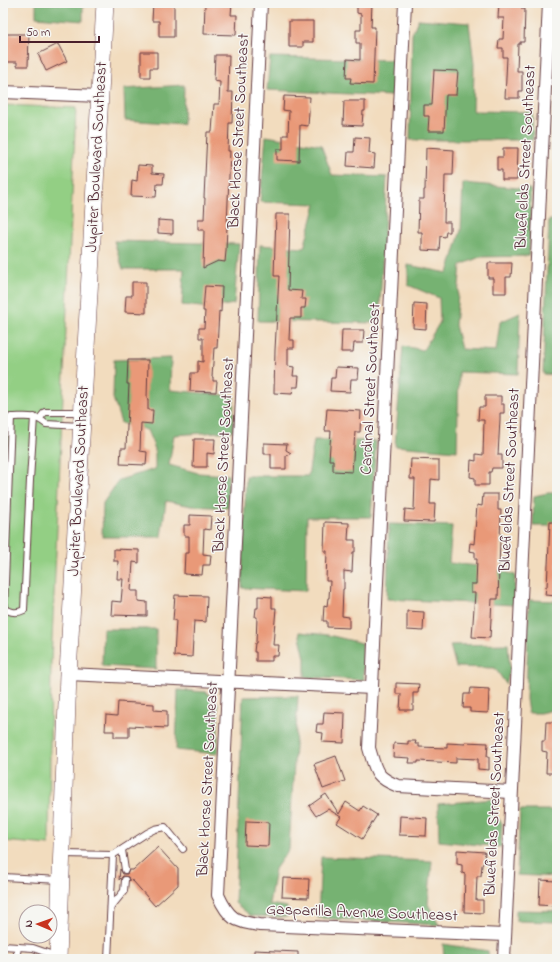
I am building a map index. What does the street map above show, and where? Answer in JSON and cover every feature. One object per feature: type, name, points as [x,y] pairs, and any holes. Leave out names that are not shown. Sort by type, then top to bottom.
[{"type":"street","name":"Jupiter Boulevard Southeast","points":[[58,958],[68,674],[105,3]]},
{"type":"street","name":"Black Horse Street Southeast","points":[[224,907],[218,895],[261,3]]},
{"type":"street","name":"Cardinal Street Southeast","points":[[405,3],[369,748],[378,774],[384,780],[398,786],[511,792]]},
{"type":"street","name":"Bluefields Street Southeast","points":[[504,959],[549,3]]},
{"type":"street","points":[[3,92],[100,96]]},
{"type":"street","points":[[68,674],[372,688]]},
{"type":"street","name":"Gasparilla Avenue Southeast","points":[[224,907],[231,916],[241,923],[260,925],[505,935]]},
{"type":"lane","points":[[82,420],[45,412],[37,418],[30,480],[24,610],[19,613],[4,609],[11,417],[37,418],[46,424],[82,420]]},
{"type":"lane","points":[[62,854],[113,855],[147,833],[155,829],[165,827],[183,849]]},
{"type":"lane","points":[[122,850],[126,870]]},
{"type":"lane","points":[[108,959],[113,855]]},
{"type":"lane","points":[[3,877],[61,880]]},
{"type":"lane","points":[[111,907],[124,891],[125,880]]},
{"type":"lane","points":[[3,946],[33,948],[58,958]]},
{"type":"lane","points":[[16,959],[18,947]]},
{"type":"green space","points":[[36,3],[83,3],[83,21],[36,17]]},
{"type":"green space","points":[[418,19],[469,23],[474,64],[473,111],[532,112],[533,140],[410,140],[412,34]]},
{"type":"green space","points":[[270,57],[396,60],[392,96],[267,90]]},
{"type":"green space","points":[[184,85],[183,124],[125,120],[124,89]]},
{"type":"green space","points":[[3,105],[76,108],[51,662],[49,845],[3,841]]},
{"type":"green space","points":[[266,136],[321,145],[332,175],[387,177],[379,323],[258,321],[260,245],[304,248],[316,204],[260,202]]},
{"type":"green space","points":[[463,183],[530,189],[531,219],[529,256],[480,257],[461,265],[455,325],[461,349],[496,351],[500,322],[520,313],[518,374],[459,372],[457,451],[395,446],[403,346],[423,350],[440,322],[439,298],[408,285],[408,265],[448,273],[461,230]]},
{"type":"green space","points":[[549,220],[557,220],[557,375],[543,374]]},
{"type":"green space","points":[[114,241],[239,244],[234,304],[210,308],[182,305],[184,269],[123,269]]},
{"type":"green space","points":[[171,358],[170,390],[234,396],[233,431],[174,435],[169,465],[198,473],[228,475],[228,508],[192,506],[166,501],[161,537],[102,537],[103,503],[119,480],[155,469],[155,449],[147,430],[121,423],[113,398],[114,360]]},
{"type":"green space","points":[[314,440],[376,441],[371,517],[307,517],[306,591],[242,588],[246,476],[308,476]]},
{"type":"green space","points":[[557,493],[557,526],[533,526],[534,496]]},
{"type":"green space","points":[[389,524],[452,526],[449,563],[489,567],[515,575],[514,605],[387,599]]},
{"type":"green space","points":[[529,600],[557,601],[557,709],[540,713],[528,713],[526,699]]},
{"type":"green space","points":[[103,629],[156,629],[156,669],[102,666]]},
{"type":"green space","points":[[299,632],[328,635],[362,643],[364,680],[305,677],[305,658]]},
{"type":"green space","points":[[508,644],[510,670],[506,684],[495,668],[456,667],[450,645]]},
{"type":"green space","points":[[178,690],[206,692],[218,703],[218,754],[176,750]]},
{"type":"green space","points":[[298,696],[289,849],[275,869],[269,904],[287,907],[287,917],[251,916],[235,903],[243,697]]},
{"type":"green space","points":[[495,799],[495,815],[502,823],[501,847],[439,841],[438,804]]},
{"type":"green space","points":[[520,810],[557,810],[557,877],[517,875]]},
{"type":"green space","points":[[321,857],[432,861],[428,904],[439,925],[318,918]]},
{"type":"green space","points":[[516,910],[557,911],[557,922],[516,921]]},
{"type":"green space","points":[[443,944],[488,951],[489,959],[444,959]]},
{"type":"building","points":[[153,3],[174,3],[174,37],[159,37],[159,21],[152,21]]},
{"type":"building","points":[[205,3],[232,3],[231,15],[237,15],[236,35],[204,34]]},
{"type":"building","points":[[357,3],[372,3],[371,27],[375,27],[373,84],[350,83],[351,78],[346,78],[347,59],[360,60],[360,43],[356,43],[356,30],[361,30],[361,14],[357,13]]},
{"type":"building","points":[[499,3],[522,3],[522,9],[525,9],[524,42],[520,42],[520,44],[518,44],[517,71],[522,71],[522,91],[519,91],[519,98],[505,98],[507,57],[503,57],[503,48],[498,48],[499,39],[503,39],[504,18],[498,18]]},
{"type":"building","points":[[289,21],[313,21],[313,42],[303,42],[303,47],[289,47]]},
{"type":"building","points":[[5,34],[29,34],[28,66],[17,66],[17,62],[3,62],[3,38],[5,38]]},
{"type":"building","points":[[58,44],[67,61],[46,71],[38,54]]},
{"type":"building","points":[[141,52],[157,52],[157,68],[150,68],[150,77],[141,77]]},
{"type":"building","points":[[215,55],[229,55],[228,92],[233,92],[232,123],[229,123],[228,151],[230,151],[226,251],[225,262],[218,261],[203,268],[204,230],[198,230],[198,219],[204,219],[207,132],[212,132],[214,104],[219,104],[220,82],[214,81]]},
{"type":"building","points":[[434,70],[458,71],[456,95],[446,95],[444,131],[428,131],[429,116],[424,116],[424,105],[432,105]]},
{"type":"building","points":[[284,96],[310,97],[308,126],[300,125],[299,161],[277,160],[277,149],[283,149],[283,135],[288,135],[289,111],[283,110]]},
{"type":"building","points":[[344,101],[365,101],[362,126],[343,125]]},
{"type":"building","points":[[355,137],[370,138],[369,153],[375,154],[374,168],[347,166],[348,152],[354,152]]},
{"type":"building","points":[[426,148],[454,150],[453,175],[445,175],[444,222],[450,222],[450,232],[446,232],[445,237],[440,236],[439,251],[422,250],[422,232],[418,232],[419,199],[424,199],[425,190]]},
{"type":"building","points":[[503,148],[518,148],[517,180],[502,180],[502,170],[497,170],[497,157],[503,157]]},
{"type":"building","points":[[138,165],[152,166],[152,173],[164,174],[163,184],[157,184],[156,197],[131,196],[132,180],[137,181]]},
{"type":"building","points":[[276,214],[290,214],[288,290],[302,291],[301,299],[306,299],[305,308],[301,308],[301,318],[290,318],[289,340],[294,340],[294,348],[288,348],[288,366],[294,367],[293,376],[299,376],[298,387],[293,387],[292,394],[274,393],[279,276],[274,276]]},
{"type":"building","points":[[158,220],[173,221],[173,234],[158,233]]},
{"type":"building","points":[[488,263],[512,263],[511,277],[506,277],[506,293],[493,293],[493,278],[488,278]]},
{"type":"building","points":[[132,282],[146,282],[146,313],[125,312],[126,296],[132,296]]},
{"type":"building","points":[[205,286],[222,287],[217,348],[214,348],[212,377],[213,381],[217,381],[216,392],[190,391],[191,373],[198,373],[198,361],[203,362],[203,338],[199,338],[199,328],[204,328],[205,311],[203,311]]},
{"type":"building","points":[[414,303],[427,304],[426,329],[413,328]]},
{"type":"building","points":[[342,330],[364,330],[363,343],[354,343],[353,352],[341,352]]},
{"type":"building","points":[[128,360],[148,360],[147,399],[148,410],[153,410],[152,424],[141,423],[140,451],[147,452],[146,465],[120,464],[121,448],[126,448],[129,384],[127,384]]},
{"type":"building","points":[[336,367],[359,368],[358,379],[351,379],[350,392],[330,391],[331,378],[335,378]]},
{"type":"building","points":[[485,396],[501,396],[501,404],[504,404],[504,413],[500,413],[498,455],[502,455],[502,468],[492,468],[491,472],[489,472],[489,485],[475,485],[475,478],[470,477],[471,460],[476,461],[476,454],[483,455],[484,420],[478,420],[479,407],[485,407]]},
{"type":"building","points":[[327,409],[361,411],[360,432],[355,432],[352,472],[333,471],[333,460],[329,460],[331,431],[325,431]]},
{"type":"building","points":[[194,439],[215,439],[214,454],[207,453],[207,467],[193,467]]},
{"type":"building","points":[[264,443],[287,444],[286,450],[291,453],[286,456],[286,469],[271,469],[271,454],[264,454]]},
{"type":"building","points":[[411,459],[439,460],[439,480],[431,479],[430,504],[435,504],[434,522],[404,521],[405,509],[414,510],[415,479],[410,479]]},
{"type":"building","points":[[483,494],[498,494],[498,510],[501,510],[498,599],[492,599],[490,638],[472,637],[475,593],[471,593],[471,584],[476,584],[477,559],[475,559],[475,552],[469,551],[470,543],[474,544],[477,505],[482,506]]},
{"type":"building","points":[[190,515],[211,516],[210,530],[204,529],[203,554],[211,555],[210,565],[203,565],[202,575],[184,574],[185,553],[189,553],[189,536],[184,536],[184,525],[190,525]]},
{"type":"building","points":[[325,522],[349,523],[348,540],[355,540],[352,572],[344,571],[342,616],[349,617],[349,628],[327,627],[327,621],[323,621],[324,605],[327,606],[329,598],[330,581],[326,581],[327,551],[324,551]]},
{"type":"building","points":[[550,522],[557,522],[557,596],[545,595],[547,587]]},
{"type":"building","points":[[114,549],[139,550],[139,563],[133,562],[131,591],[138,591],[138,601],[147,602],[147,616],[111,615],[112,601],[121,602],[123,579],[117,579],[118,561],[114,561]]},
{"type":"building","points":[[175,595],[207,596],[206,622],[194,621],[192,657],[174,656],[176,620],[173,620]]},
{"type":"building","points":[[258,596],[272,597],[272,608],[276,608],[273,645],[279,645],[278,656],[272,656],[272,661],[256,661],[256,652],[254,652],[256,643],[257,617],[255,617],[256,608],[258,608]]},
{"type":"building","points":[[407,611],[424,612],[423,631],[407,630]]},
{"type":"building","points":[[396,683],[419,684],[418,693],[413,693],[413,710],[400,710],[401,694],[396,694]]},
{"type":"building","points":[[471,688],[489,689],[488,713],[470,712],[470,708],[463,708],[464,694],[470,694]]},
{"type":"building","points":[[118,702],[154,704],[154,710],[167,711],[167,728],[129,726],[129,737],[114,737],[114,731],[105,731],[106,715],[117,716]]},
{"type":"building","points":[[324,712],[345,713],[344,743],[322,742],[323,733],[316,732],[317,724],[323,724]]},
{"type":"building","points":[[546,722],[557,722],[557,773],[546,773],[547,752],[542,751],[542,741],[545,741]]},
{"type":"building","points":[[408,741],[416,741],[415,744],[419,744],[419,747],[447,748],[447,743],[488,743],[487,757],[489,757],[489,770],[478,769],[478,759],[456,758],[456,763],[418,761],[418,763],[409,763],[410,758],[393,757],[394,743],[408,744]]},
{"type":"building","points":[[336,756],[345,781],[323,789],[314,764]]},
{"type":"building","points":[[326,794],[339,814],[346,802],[360,811],[363,806],[377,815],[362,839],[337,823],[341,817],[328,809],[316,816],[309,806]]},
{"type":"building","points":[[400,816],[427,818],[426,836],[399,835]]},
{"type":"building","points":[[246,821],[269,822],[268,846],[245,845]]},
{"type":"building","points":[[158,847],[178,869],[178,885],[155,906],[133,881],[129,880],[128,877],[123,876],[119,880],[120,869],[123,874],[127,874],[129,870],[133,870]]},
{"type":"building","points":[[457,850],[485,852],[481,876],[477,876],[476,900],[483,900],[483,913],[464,912],[465,874],[462,873],[462,865],[457,864]]},
{"type":"building","points":[[283,878],[309,879],[308,898],[282,897]]},
{"type":"building","points":[[540,880],[556,881],[557,897],[555,897],[555,906],[539,905]]},
{"type":"building","points":[[254,950],[298,952],[298,959],[254,959]]}]
